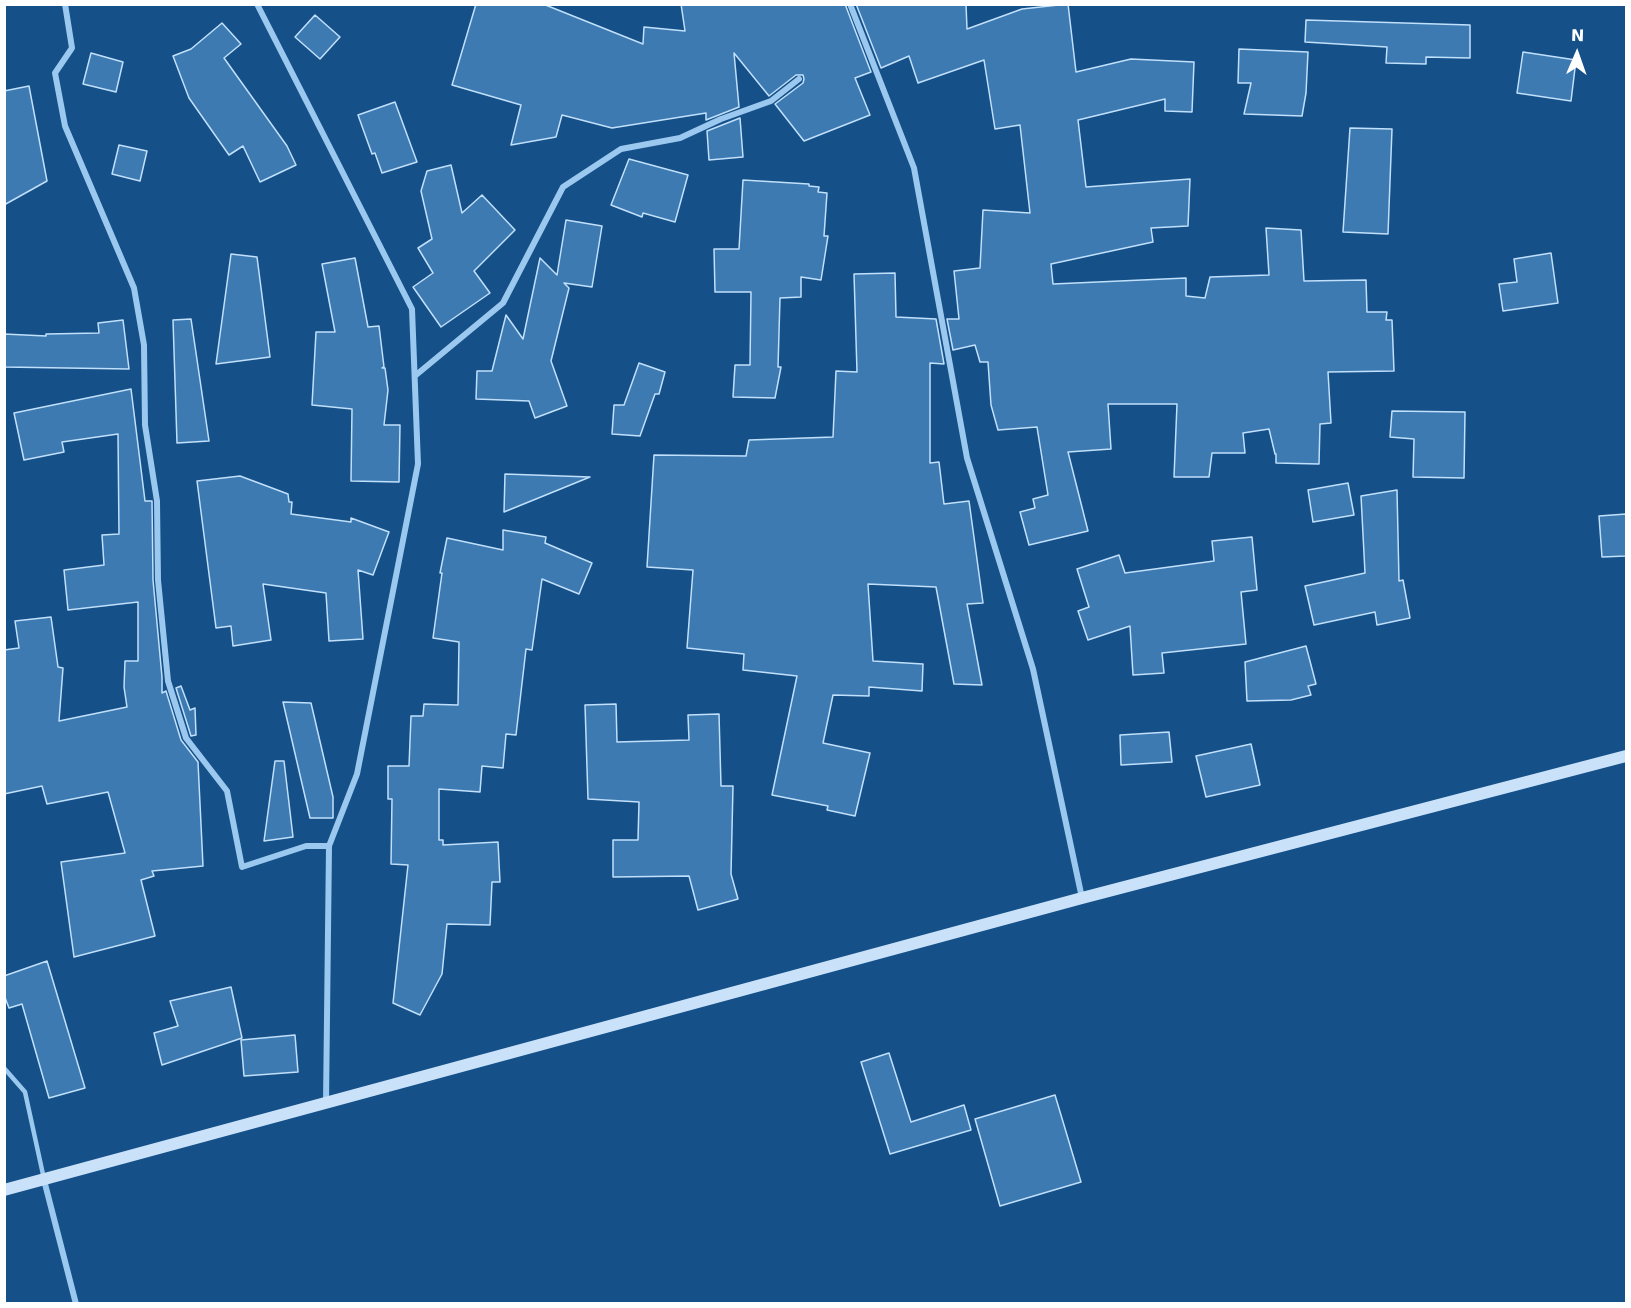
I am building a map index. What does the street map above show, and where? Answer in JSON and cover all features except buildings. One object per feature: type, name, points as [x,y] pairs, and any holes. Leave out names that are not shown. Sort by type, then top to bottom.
[{"type":"main road","points":[[4,1190],[1082,898],[1626,756]]},
{"type":"street","points":[[65,4],[72,48],[55,74],[65,126],[134,288],[144,345],[146,425],[157,501],[158,580],[168,681],[186,738],[228,791],[243,867],[306,846],[329,846]]},
{"type":"street","points":[[257,4],[412,309],[418,464],[357,774],[329,846],[326,1104]]},
{"type":"street","points":[[850,4],[914,168],[968,458],[1033,669],[1082,898]]},
{"type":"street","points":[[416,375],[503,303],[537,242],[563,187],[621,149],[680,138],[721,119],[771,101],[799,79]]},
{"type":"street","points":[[44,1180],[76,1304]]},
{"type":"lane","points":[[4,1068],[25,1092],[44,1180]]}]
